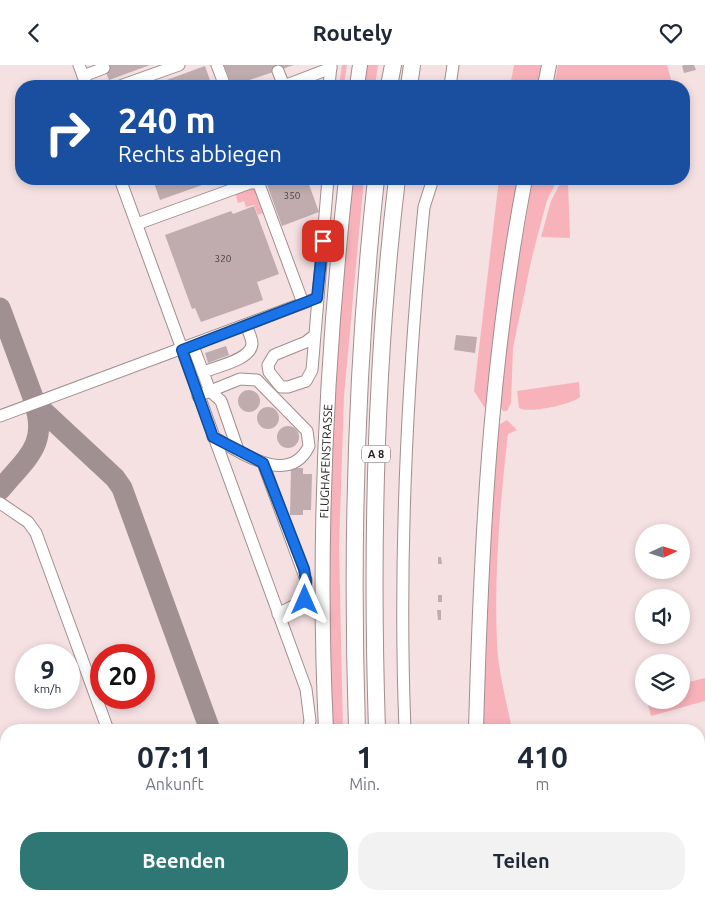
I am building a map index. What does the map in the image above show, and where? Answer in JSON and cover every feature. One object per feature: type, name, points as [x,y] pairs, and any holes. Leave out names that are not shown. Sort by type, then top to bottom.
[{"type":"highway","points":[[390,80],[393,65]]},
{"type":"highway","points":[[410,80],[412,65]]},
{"type":"highway","name":"A 8","points":[[357,724],[353,585],[357,403],[375,185]]},
{"type":"highway","name":"A 8","points":[[377,724],[374,577],[378,374],[386,269],[395,185]]},
{"type":"main road","points":[[349,80],[351,65]]},
{"type":"main road","points":[[358,80],[360,65]]},
{"type":"main road","points":[[546,80],[549,65]]},
{"type":"main road","name":"FLUGHAFENSTRASSE","points":[[326,724],[322,520],[332,306],[345,185]]},
{"type":"main road","points":[[476,724],[484,532],[491,423],[516,223],[524,185]]},
{"type":"lane","points":[[137,80],[179,65]]},
{"type":"lane","points":[[217,65],[223,80]]},
{"type":"lane","points":[[451,80],[453,65]]},
{"type":"lane","points":[[299,80],[331,67]]},
{"type":"lane","points":[[329,80],[331,67]]},
{"type":"lane","points":[[83,76],[104,68]]},
{"type":"lane","points":[[278,71],[282,80]]},
{"type":"lane","points":[[122,185],[136,224],[187,348],[198,395],[306,689],[309,724]]},
{"type":"lane","points":[[136,224],[244,185]]},
{"type":"lane","points":[[261,185],[304,303]]},
{"type":"lane","points":[[314,335],[306,342],[274,355],[270,359],[269,371],[281,387],[299,385],[310,377],[314,335],[327,185]]},
{"type":"lane","points":[[405,724],[402,572],[406,415],[424,207],[431,185]]},
{"type":"lane","points":[[0,416],[187,348],[317,298]]},
{"type":"lane","points":[[203,372],[244,357],[249,352],[252,345],[246,325]]},
{"type":"lane","points":[[187,348],[203,372],[210,391],[221,401],[238,450]]},
{"type":"lane","points":[[198,395],[240,379],[257,380],[307,431],[309,446],[306,454],[299,459],[279,467],[263,463],[213,437]]},
{"type":"lane","points":[[263,463],[306,581],[305,600],[278,614]]},
{"type":"lane","points":[[0,503],[28,522],[36,533],[106,724]]},
{"type":"shaded area","points":[[342,65],[347,65],[345,80],[340,80]]},
{"type":"shaded area","points":[[365,65],[378,65],[376,80],[363,80]]},
{"type":"shaded area","points":[[514,65],[543,65],[539,80],[511,80]]},
{"type":"shaded area","points":[[558,65],[667,65],[671,80],[555,80]]},
{"type":"shaded area","points":[[350,185],[363,185],[344,396],[339,547],[343,724],[331,724],[327,535],[332,366]]},
{"type":"shaded area","points":[[498,185],[518,185],[507,248],[485,408],[474,391]]},
{"type":"shaded area","points":[[532,185],[555,185],[547,200],[532,257],[513,348],[511,403],[507,411],[503,411],[498,404],[509,313]]},
{"type":"shaded area","points":[[559,185],[568,185],[570,238],[541,237],[551,201]]},
{"type":"shaded area","points":[[253,188],[257,190],[266,212],[258,215],[254,205],[246,207],[244,201],[238,203],[235,192]]},
{"type":"shaded area","points":[[579,382],[580,397],[575,400],[541,409],[524,410],[519,408],[517,391]]},
{"type":"shaded area","points":[[507,420],[517,430],[508,434],[502,486],[496,591],[499,665],[511,724],[482,724],[488,554],[497,426]]},
{"type":"shaded area","points":[[705,678],[705,701],[690,705],[690,682]]},
{"type":"shaded area","points":[[649,709],[676,709],[651,716]]},
{"type":"building","points":[[103,65],[150,65],[109,80]]},
{"type":"building","points":[[224,65],[294,65],[250,80],[230,80]]},
{"type":"building","points":[[694,65],[696,70],[684,73],[682,66]]},
{"type":"building","points":[[205,66],[210,80],[166,80]]},
{"type":"building","points":[[155,185],[202,185],[160,200]]},
{"type":"building","points":[[267,185],[309,185],[319,212],[282,226]]},
{"type":"building","points":[[254,206],[279,274],[257,282],[263,300],[201,322],[195,308],[192,309],[165,235],[231,211],[233,214]]},
{"type":"building","points":[[456,335],[477,337],[475,353],[454,350]]},
{"type":"building","points":[[226,346],[229,355],[208,363],[205,353]]},
{"type":"building","points":[[249,390],[257,393],[260,401],[257,409],[249,412],[241,409],[238,401],[241,393]]},
{"type":"building","points":[[268,407],[276,410],[279,418],[276,426],[268,429],[260,426],[257,418],[260,410]]},
{"type":"building","points":[[288,426],[296,429],[299,437],[296,445],[288,448],[280,445],[277,437],[280,429]]},
{"type":"building","points":[[291,468],[303,468],[303,474],[312,474],[311,510],[303,510],[303,515],[290,515]]},
{"type":"building","points":[[438,557],[441,557],[442,564],[438,564]]},
{"type":"building","points":[[438,595],[442,595],[442,602],[438,602]]},
{"type":"building","points":[[437,610],[441,610],[441,620],[438,620]]},
{"type":"taxiway","points":[[0,308],[34,400],[43,411],[115,478],[122,488],[208,724]]},
{"type":"taxiway","points":[[0,490],[26,459],[37,440],[39,429],[34,402]]},
{"type":"route","points":[[305,600],[306,581],[304,569],[263,463],[213,437],[182,350],[317,298],[323,241]]}]
